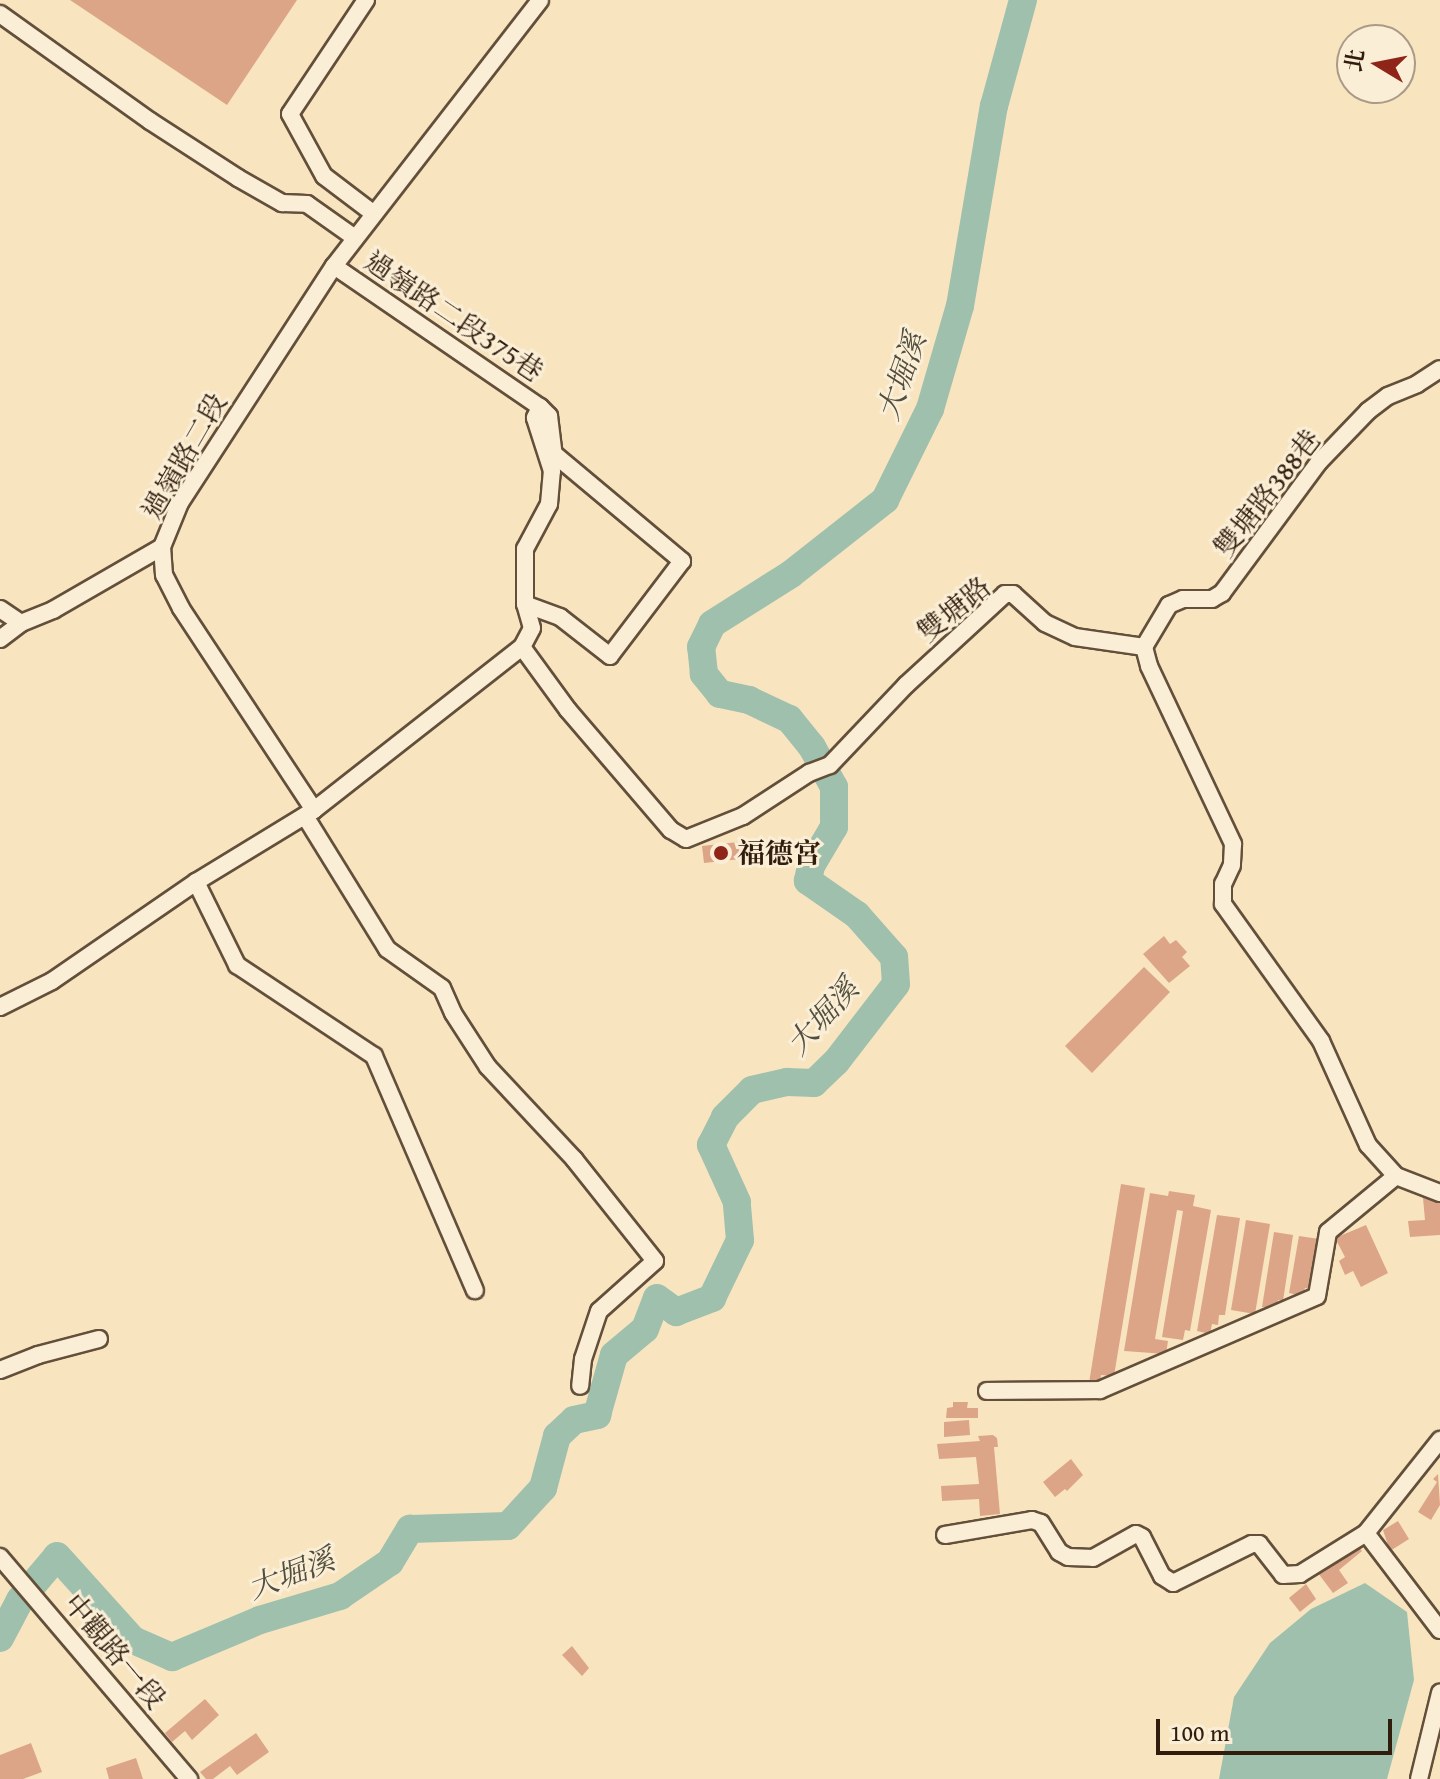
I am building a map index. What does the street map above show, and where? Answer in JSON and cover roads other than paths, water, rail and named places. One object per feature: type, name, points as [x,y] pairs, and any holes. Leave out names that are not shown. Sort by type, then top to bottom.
[{"type":"street","points":[[366,0],[290,114],[324,176],[373,213]]},
{"type":"street","name":"過嶺路二段","points":[[540,0],[334,266],[180,503],[162,547],[164,575],[181,608],[287,764],[310,813],[387,949],[442,988],[453,1013],[488,1067],[574,1159],[655,1261],[599,1311],[583,1359],[580,1386]]},
{"type":"street","points":[[0,14],[150,121],[238,178],[282,203],[307,204],[355,238]]},
{"type":"street","name":"過嶺路二段375巷","points":[[334,266],[540,407],[549,416],[554,454],[682,561],[610,656],[560,617],[525,604]]},
{"type":"street","name":"雙塘路388巷","points":[[1144,647],[1169,605],[1183,599],[1212,599],[1222,593],[1319,462],[1368,411],[1388,396],[1417,384],[1440,369]]},
{"type":"street","points":[[0,1007],[52,981],[196,882],[310,813],[522,647],[532,628],[525,604],[525,549],[549,504],[552,471],[535,418],[540,407]]},
{"type":"street","points":[[0,639],[21,623],[53,610],[162,547]]},
{"type":"street","name":"雙塘路","points":[[522,647],[568,710],[677,836],[686,839],[726,825],[809,773],[830,765],[906,685],[1005,594],[1013,594],[1045,623],[1075,637],[1144,647]]},
{"type":"street","points":[[0,609],[21,623]]},
{"type":"street","points":[[1144,647],[1149,666],[1233,844],[1232,865],[1223,884],[1223,904],[1321,1041],[1368,1145],[1396,1176],[1440,1193]]},
{"type":"street","points":[[196,882],[237,965],[374,1056],[475,1290]]},
{"type":"street","points":[[987,1391],[1100,1390],[1317,1296],[1328,1232],[1396,1176]]},
{"type":"street","points":[[0,1370],[38,1355],[99,1339]]},
{"type":"street","points":[[945,1535],[1032,1520],[1041,1523],[1059,1552],[1068,1557],[1093,1558],[1136,1534],[1142,1537],[1162,1576],[1173,1583],[1252,1544],[1264,1548],[1283,1575],[1300,1574],[1366,1533],[1440,1440]]},
{"type":"street","points":[[1366,1533],[1440,1630]]},
{"type":"street","name":"中觀路一段","points":[[0,1557],[189,1779]]},
{"type":"street","points":[[1419,1779],[1440,1693]]},
{"type":"waterway","name":"大堀溪","points":[[0,1638],[20,1600],[57,1556],[133,1640],[172,1657],[260,1620],[340,1596],[390,1562],[410,1529],[508,1526],[543,1488],[557,1436],[574,1420],[597,1415],[614,1355],[645,1329],[657,1298],[676,1312],[712,1298],[740,1240],[737,1202],[711,1145],[725,1117],[752,1090],[787,1082],[814,1083],[836,1062],[896,984],[894,957],[857,915],[808,881],[811,866],[834,827],[834,787],[812,747],[789,719],[749,700],[720,694],[704,674],[701,647],[712,624],[791,574],[885,500],[930,409],[960,306],[994,106],[1023,0]]},
{"type":"place","name":"福德宮","points":[[721,853]]}]
